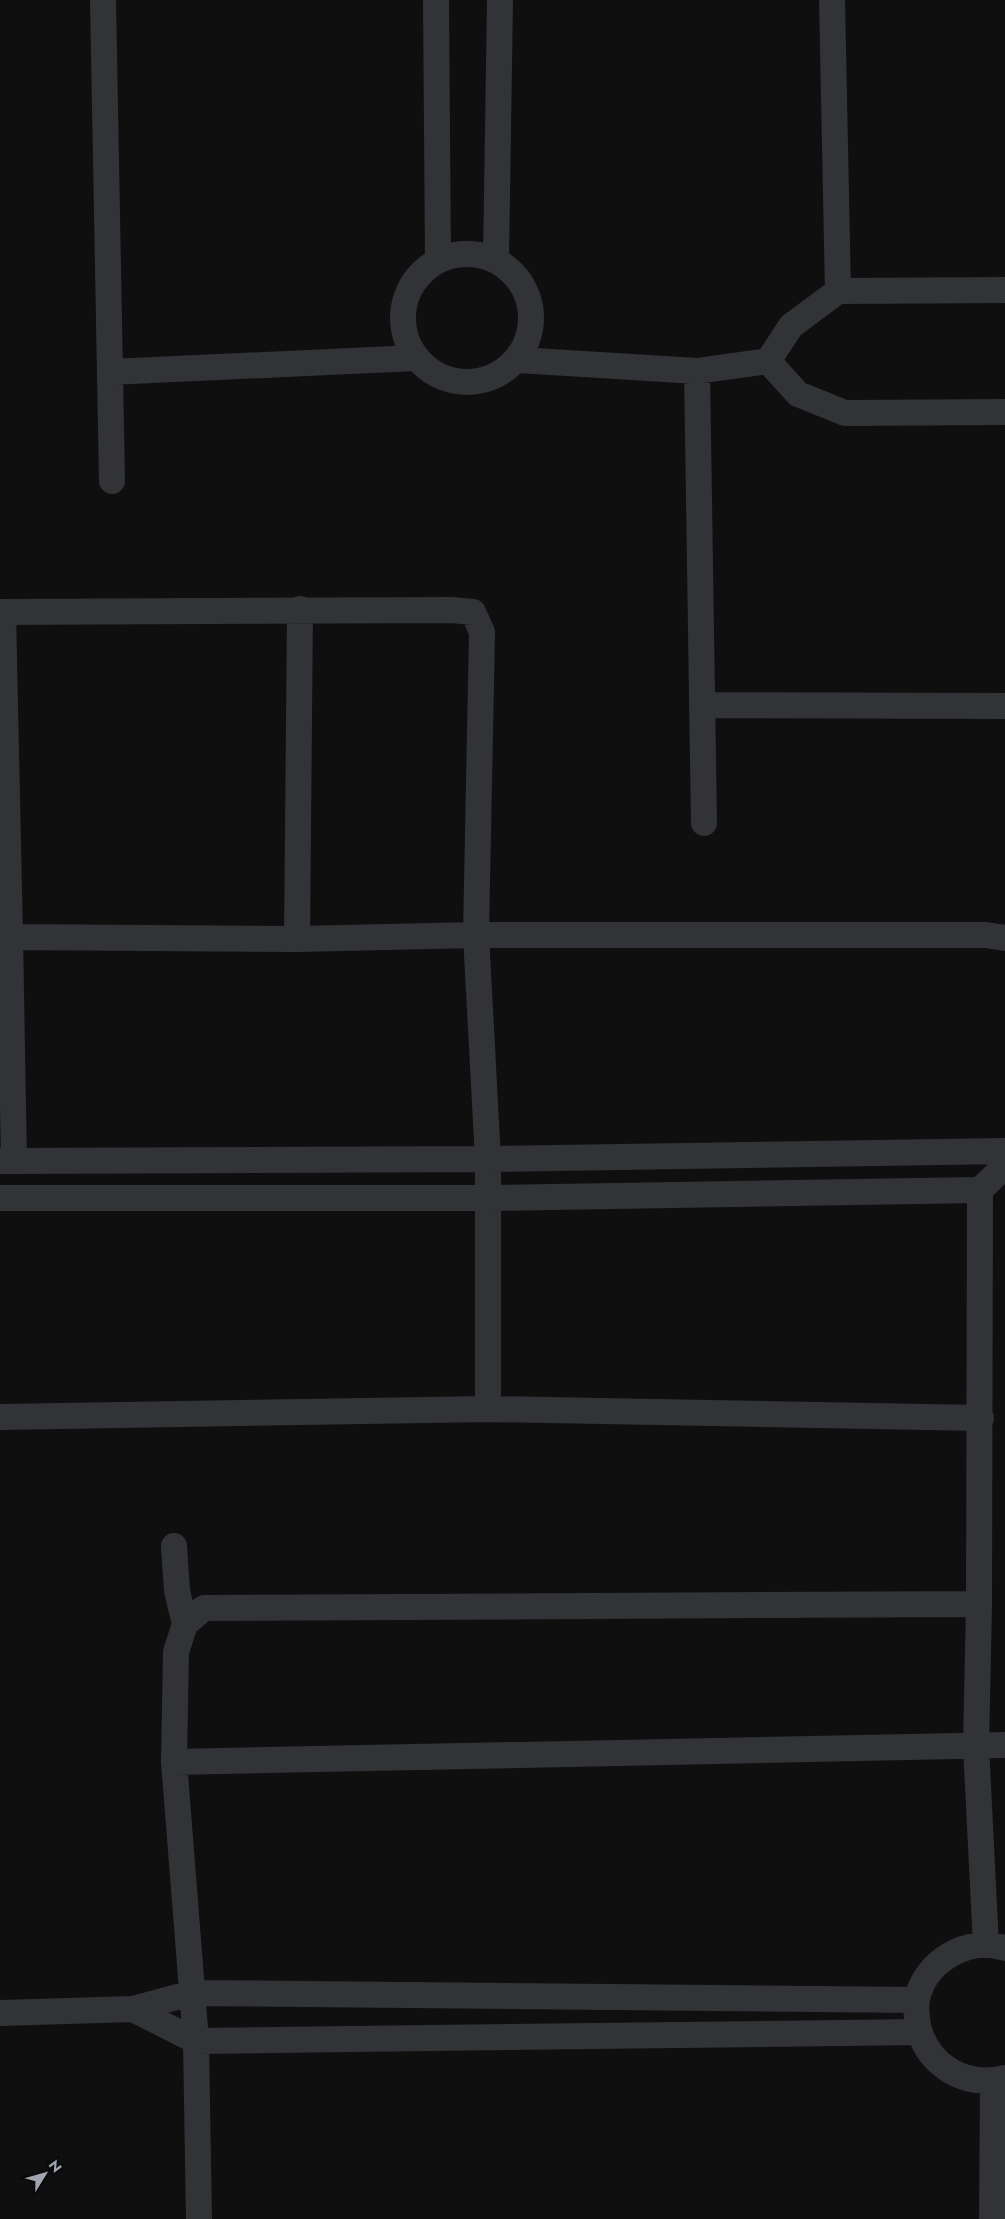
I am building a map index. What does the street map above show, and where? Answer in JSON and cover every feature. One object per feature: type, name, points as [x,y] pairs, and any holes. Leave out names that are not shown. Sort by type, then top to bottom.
[{"type":"street","points":[[103,0],[112,481]]},
{"type":"street","points":[[436,0],[438,258]]},
{"type":"street","points":[[496,260],[500,0]]},
{"type":"street","points":[[832,0],[838,291]]},
{"type":"street","points":[[518,360],[532,324],[524,287],[496,260],[468,252],[438,258],[410,285],[401,322],[415,358],[447,380],[476,381],[485,381],[518,360],[697,371],[768,361],[792,326],[838,291],[1005,290]]},
{"type":"street","points":[[110,372],[415,358]]},
{"type":"street","points":[[768,361],[798,394],[845,413],[1005,412]]},
{"type":"street","points":[[697,371],[704,823]]},
{"type":"street","points":[[297,939],[300,609]]},
{"type":"street","points":[[488,1409],[488,1159],[476,935],[482,632],[473,612],[450,610],[300,609],[1,612],[10,937],[7,1161],[488,1159],[1005,1151]]},
{"type":"street","points":[[702,705],[1005,706]]},
{"type":"street","points":[[10,937],[297,939],[476,935],[986,935],[1005,938]]},
{"type":"street","points":[[0,1198],[488,1198],[980,1190],[1005,1166]]},
{"type":"street","points":[[980,1190],[981,1418],[976,1746],[995,1946],[960,1950],[939,1963],[928,1976],[916,2000],[916,2018],[920,2032],[931,2055],[943,2067],[957,2076],[974,2081],[999,2080],[992,2219]]},
{"type":"street","points":[[0,1417],[488,1409],[981,1418]]},
{"type":"street","points":[[174,1546],[177,1591],[185,1624],[176,1652],[174,1762],[196,2041],[199,2219]]},
{"type":"street","points":[[185,1624],[204,1608],[979,1604]]},
{"type":"street","points":[[174,1762],[1005,1745]]},
{"type":"street","points":[[0,2013],[133,2009],[192,1994],[916,2000]]},
{"type":"street","points":[[133,2009],[196,2041],[920,2032]]}]
